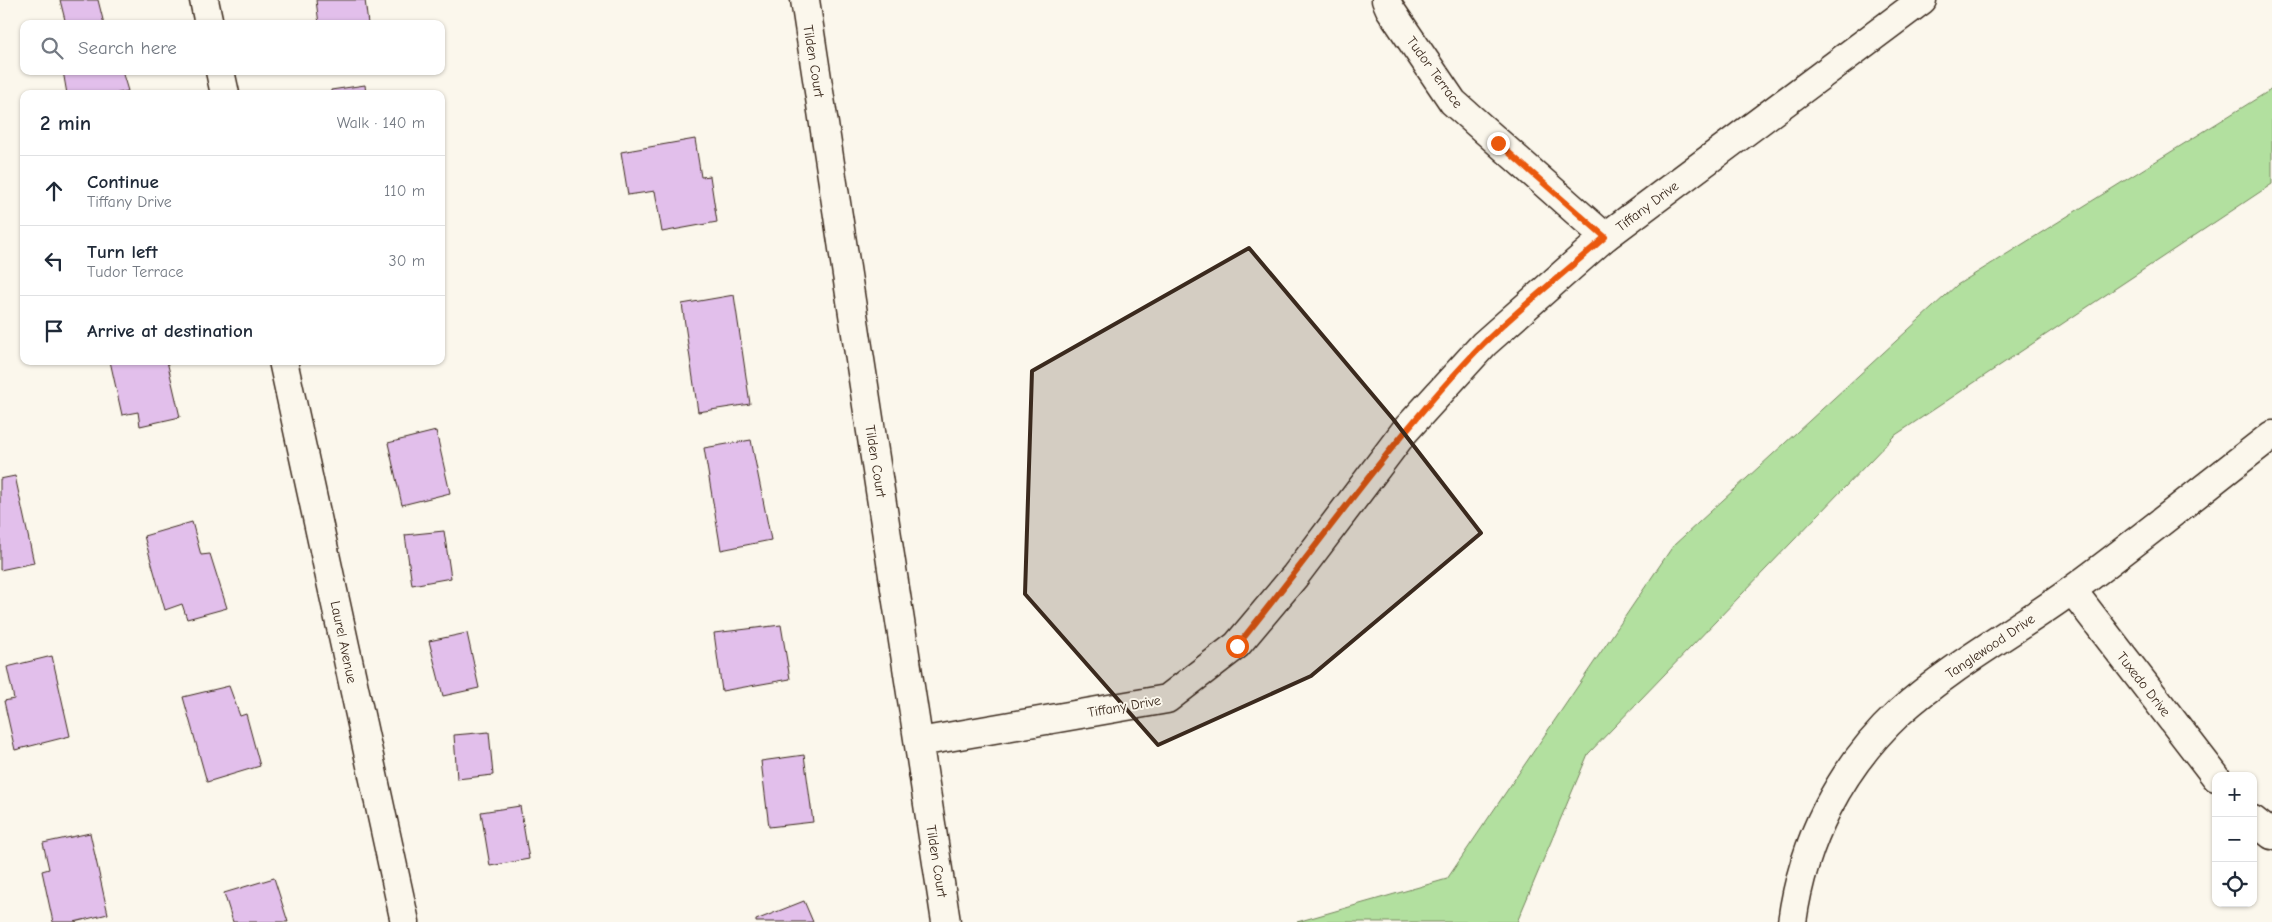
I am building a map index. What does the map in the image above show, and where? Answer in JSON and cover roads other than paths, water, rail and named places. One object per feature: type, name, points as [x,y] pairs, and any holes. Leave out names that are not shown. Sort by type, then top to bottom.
[{"type":"street","points":[[204,0],[209,20]]},
{"type":"street","name":"Tilden Court","points":[[805,0],[946,922]]},
{"type":"street","name":"Tudor Terrace","points":[[1386,0],[1390,9],[1453,102],[1605,237]]},
{"type":"street","name":"Tiffany Drive","points":[[919,742],[1167,699],[1237,646],[1294,576],[1404,432],[1484,344],[1605,237],[1922,0]]},
{"type":"street","points":[[221,75],[224,90]]},
{"type":"street","name":"Laurel Avenue","points":[[284,365],[405,922]]},
{"type":"street","name":"Tanglewood Drive","points":[[1792,922],[1795,896],[1818,828],[1834,795],[1853,765],[1876,736],[1902,711],[1936,683],[2072,590],[2272,435]]},
{"type":"street","name":"Tuxedo Drive","points":[[2072,590],[2212,772]]},
{"type":"street","points":[[2257,823],[2272,835]]}]
